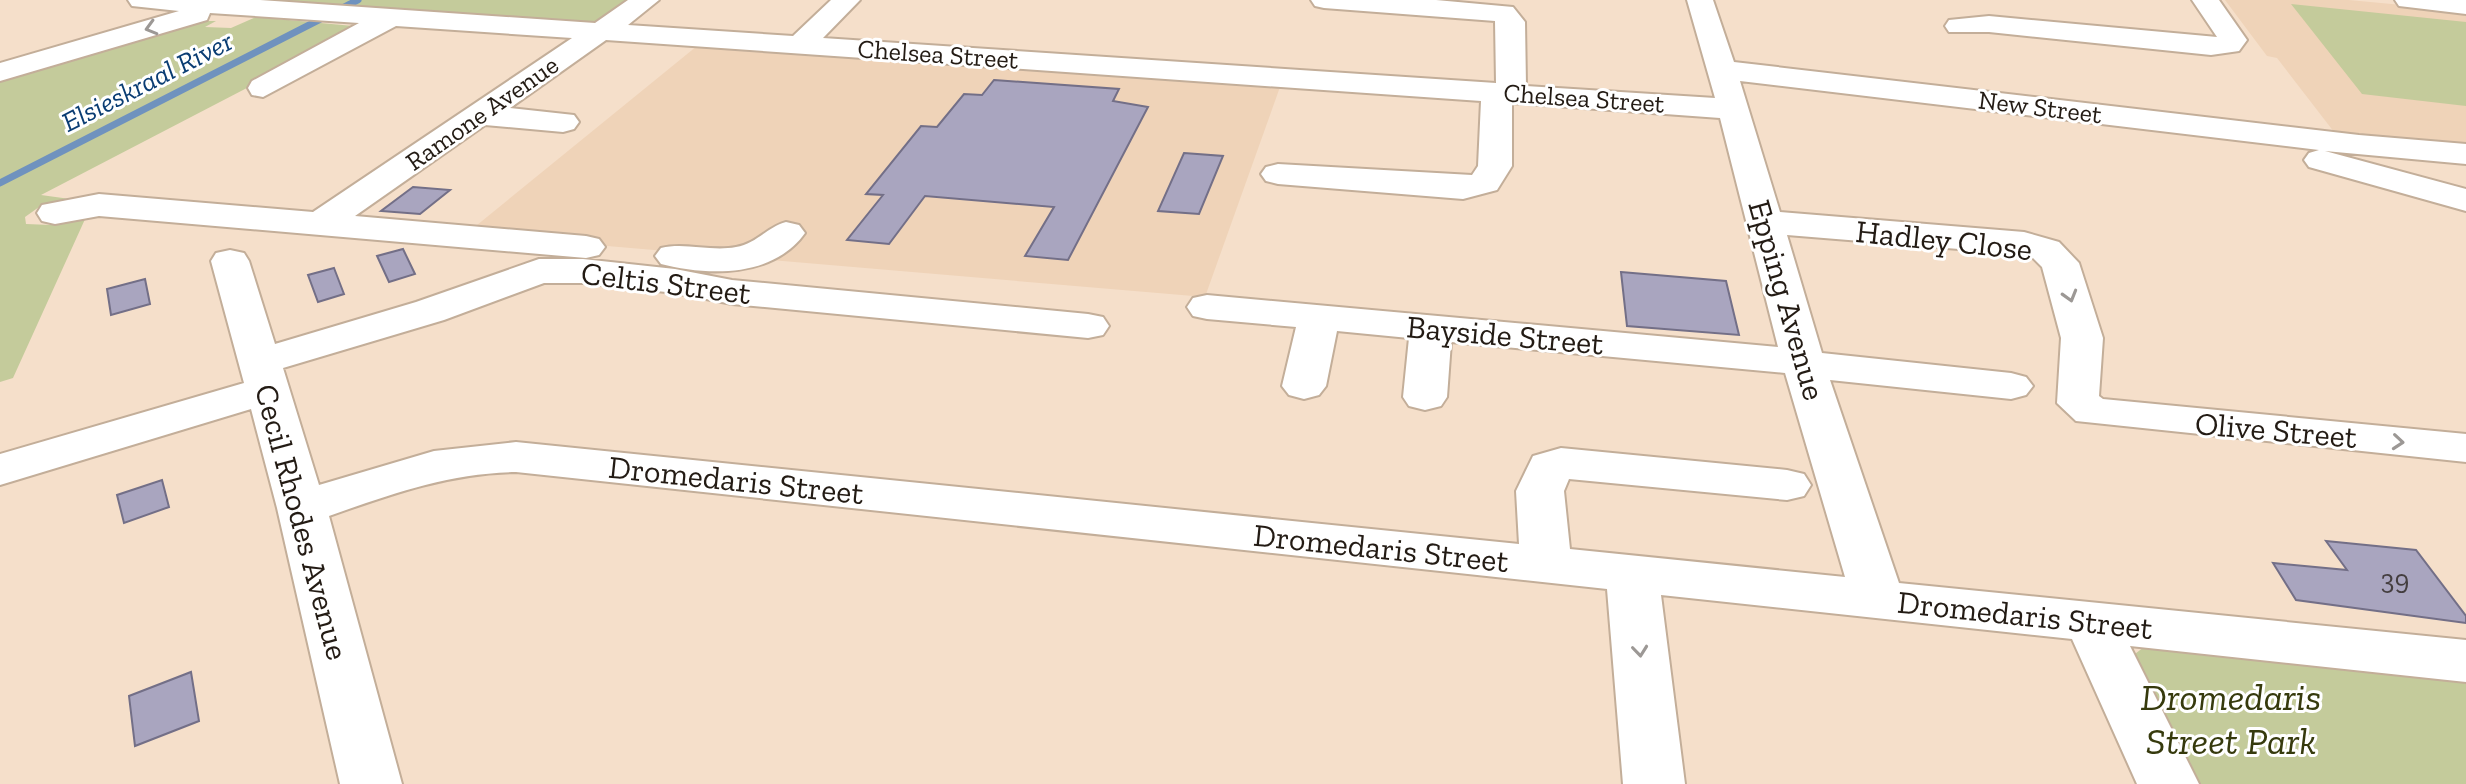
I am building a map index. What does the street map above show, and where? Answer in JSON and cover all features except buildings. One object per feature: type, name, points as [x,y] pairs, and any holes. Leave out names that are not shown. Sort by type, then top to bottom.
[{"type":"street","name":"Chelsea Street","points":[[141,0],[236,3],[291,11],[959,56],[947,72],[962,76],[1003,74],[1126,82],[1167,70],[1734,109]]},
{"type":"street","name":"Ramone Avenue","points":[[317,226],[646,0]]},
{"type":"street","points":[[800,45],[847,0]]},
{"type":"street","points":[[1278,174],[1463,188],[1485,183],[1495,166],[1511,22],[1503,13],[1324,0]]},
{"type":"street","name":"Epping Avenue","points":[[1700,0],[1734,109],[1803,362],[1878,599]]},
{"type":"street","points":[[1959,26],[1989,24],[2203,46],[2229,45],[2233,40],[2205,0]]},
{"type":"street","points":[[2408,0],[2466,6]]},
{"type":"street","points":[[0,72],[236,3]]},
{"type":"street","points":[[263,88],[383,17]]},
{"type":"street","name":"New Street","points":[[1722,70],[2359,145],[2466,154]]},
{"type":"street","points":[[2338,111],[2359,145]]},
{"type":"street","points":[[481,115],[563,122]]},
{"type":"street","points":[[2306,139],[2321,160],[2334,166],[2466,200]]},
{"type":"street","points":[[55,213],[99,205],[734,261],[760,254],[786,233]]},
{"type":"street","name":"Hadley Close","points":[[1765,222],[2024,243],[2046,250],[2060,263],[2082,338],[2077,396],[2087,409]]},
{"type":"street","name":"Cecil Rhodes Avenue","points":[[230,261],[302,508],[371,784]]},
{"type":"street","name":"Celtis Street","points":[[0,470],[262,376],[523,274],[555,269],[675,281],[732,292],[1088,326]]},
{"type":"street","name":"Bayside Street","points":[[1207,307],[1803,362],[1851,371],[2011,386]]},
{"type":"street","points":[[1304,386],[1319,317]]},
{"type":"street","points":[[1425,397],[1431,328]]},
{"type":"street","name":"Olive Street","points":[[2087,409],[2466,448]]},
{"type":"street","name":"Dromedaris Street","points":[[302,508],[432,465],[476,457],[516,457],[2466,661]]},
{"type":"street","points":[[1546,565],[1540,491],[1550,467],[1561,463],[1787,485]]},
{"type":"street","points":[[1632,574],[1654,784]]},
{"type":"street","points":[[2091,622],[2168,784]]},
{"type":"shaded area","points":[[2225,0],[2349,0],[2466,11],[2466,160],[2351,154],[2277,58],[2267,56]]},
{"type":"shaded area","points":[[697,46],[1280,87],[1205,297],[466,234]]},
{"type":"green space","points":[[265,0],[632,0],[591,24],[263,1]]},
{"type":"green space","points":[[2291,4],[2466,22],[2466,106],[2362,94]]},
{"type":"green space","points":[[256,17],[364,27],[41,195],[70,199],[39,207],[25,217],[26,224],[51,225],[86,217],[13,378],[0,382],[0,77],[192,21],[216,21],[205,27],[231,28]]},
{"type":"green space","name":"Dromedaris Street Park","points":[[2144,647],[2466,677],[2466,784],[2189,784],[2131,657]]},
{"type":"waterway","name":"Elsieskraal River","points":[[0,183],[358,0]]}]
